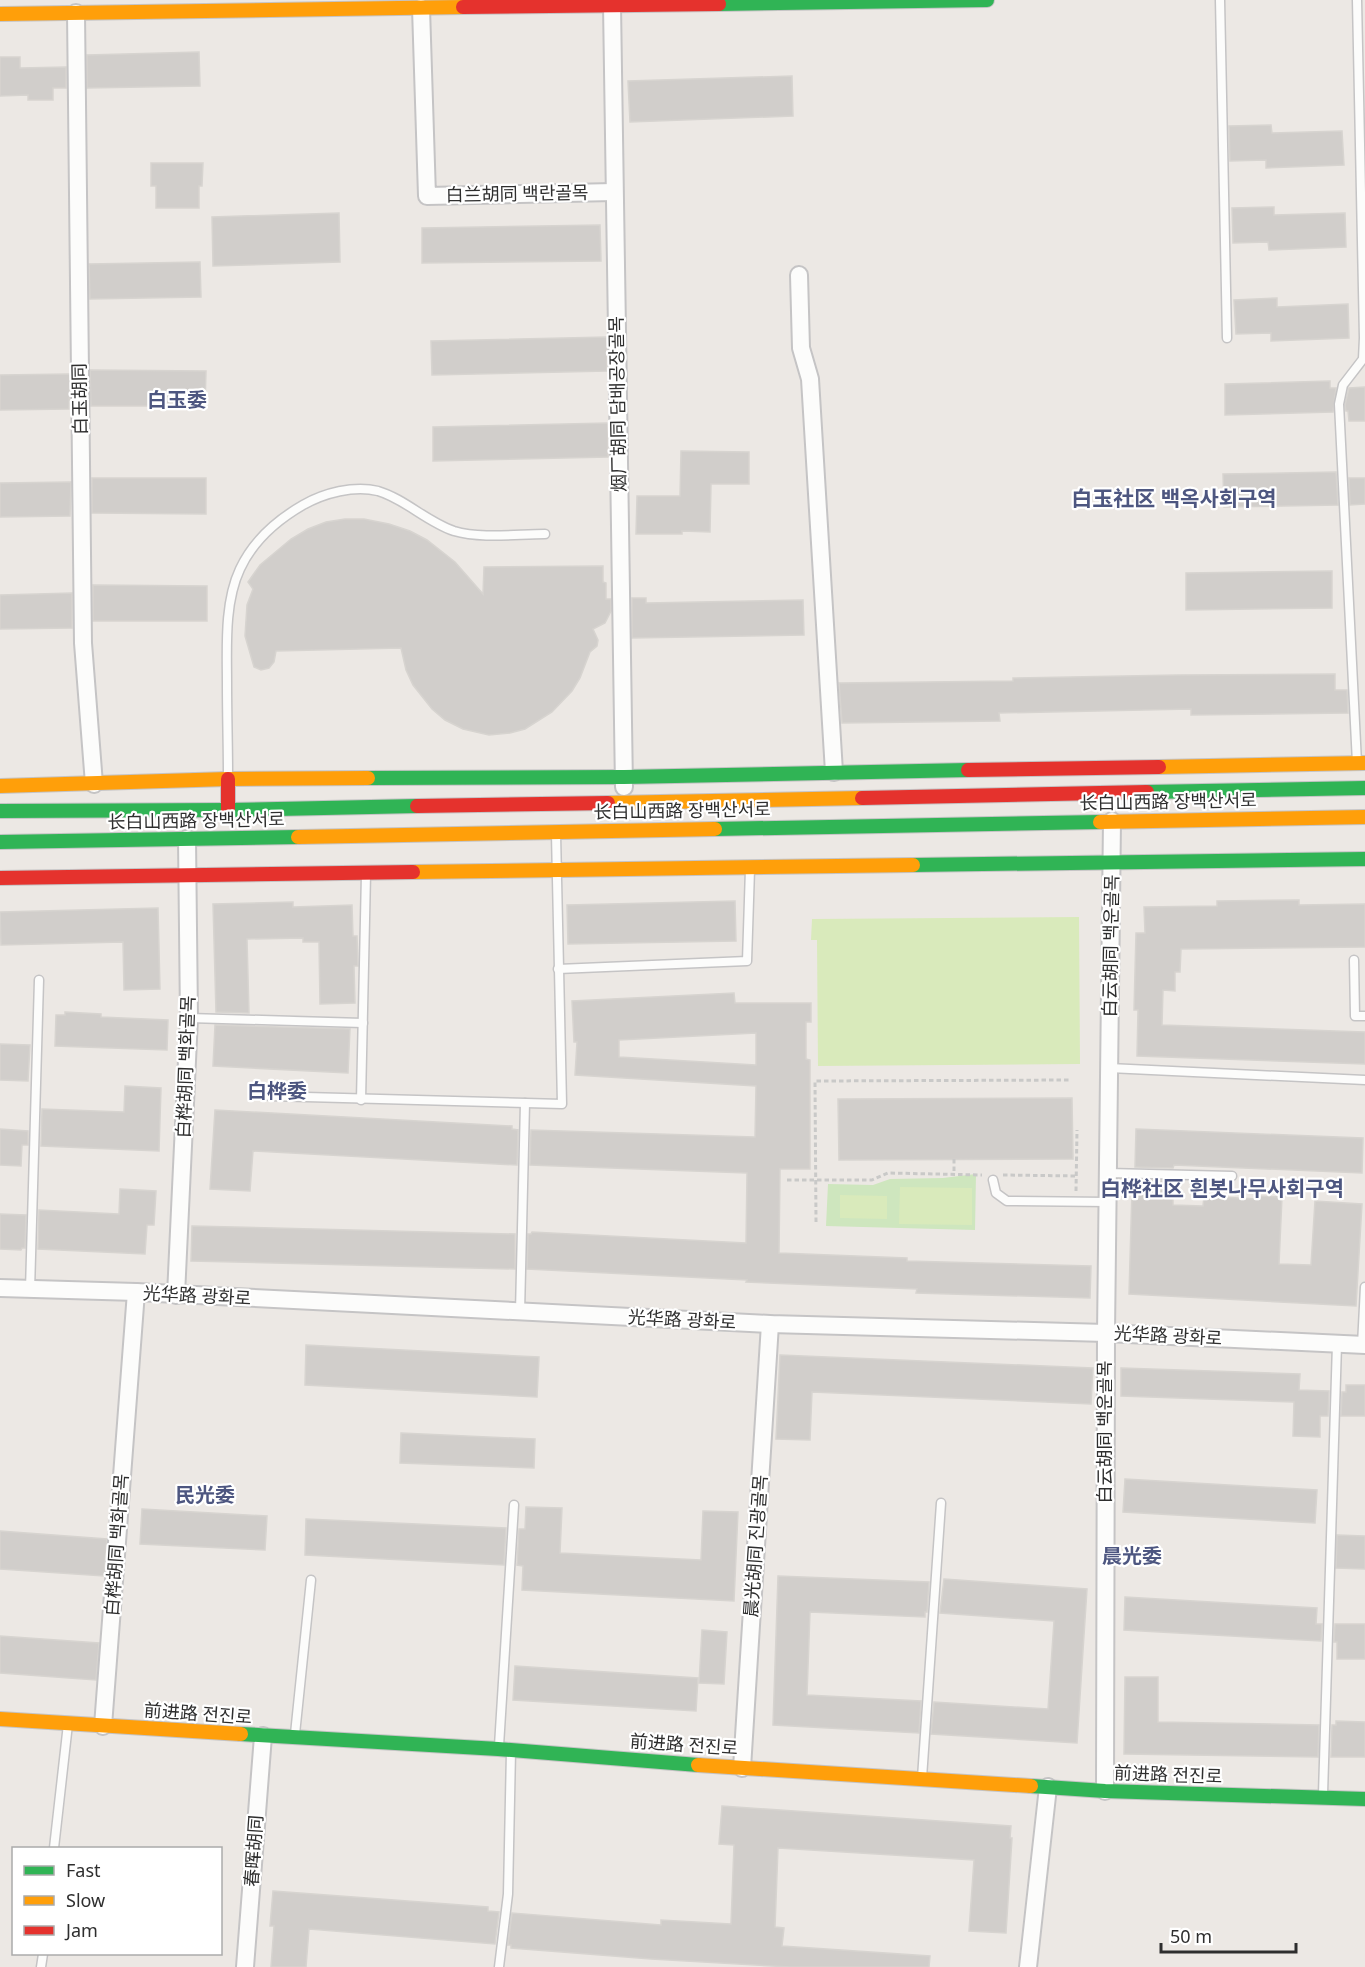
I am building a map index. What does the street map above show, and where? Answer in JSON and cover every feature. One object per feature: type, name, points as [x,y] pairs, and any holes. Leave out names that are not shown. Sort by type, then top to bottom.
[{"type":"street","points":[[0,14],[59,10],[76,13],[421,8],[515,3],[612,5],[987,0]]},
{"type":"street","name":"烟厂胡同 담배공장골목","points":[[612,5],[624,802]]},
{"type":"street","name":"白兰胡同 백란골목","points":[[421,8],[427,196],[614,192]]},
{"type":"street","name":"白玉胡同","points":[[76,13],[83,643],[94,784]]},
{"type":"street","points":[[799,275],[801,348],[810,379],[834,772]]},
{"type":"street","points":[[0,786],[228,779],[624,777],[1361,763]]},
{"type":"street","points":[[228,779],[228,810]]},
{"type":"street","name":"长白山西路 장백산서로","points":[[0,811],[228,810],[1365,788]]},
{"type":"street","name":"长白山西路 장백산서로","points":[[0,842],[1365,817]]},
{"type":"street","name":"白云胡同 백운골목","points":[[1105,1791],[1106,1333],[1112,821]]},
{"type":"street","name":"白桦胡同 백화골목","points":[[176,1295],[189,1018],[187,839]]},
{"type":"street","points":[[0,878],[1365,859]]},
{"type":"street","name":"光华路 광화로","points":[[0,1288],[136,1292],[770,1324],[1106,1333],[1364,1345]]},
{"type":"street","name":"白桦胡同 백화골목","points":[[103,1726],[136,1292]]},
{"type":"street","name":"晨光胡同 진광골목","points":[[742,1768],[770,1324]]},
{"type":"street","name":"前进路 전진로","points":[[0,1719],[505,1750],[742,1768],[1105,1791],[1365,1799]]},
{"type":"street","name":"春晖胡同","points":[[245,1967],[263,1736]]},
{"type":"street","points":[[1028,1967],[1048,1787]]},
{"type":"lane","points":[[1220,0],[1227,338]]},
{"type":"lane","points":[[1357,0],[1364,359],[1342,385],[1339,404],[1361,763]]},
{"type":"lane","points":[[228,779],[227,658],[233,591],[240,569],[251,551],[269,529],[288,514],[331,493],[356,489],[376,491],[391,496],[454,531],[471,534],[545,534]]},
{"type":"lane","points":[[269,1096],[562,1104],[555,832]]},
{"type":"lane","points":[[558,969],[747,961],[750,868]]},
{"type":"lane","points":[[361,1100],[366,873]]},
{"type":"lane","points":[[1354,960],[1355,1016],[1365,1016]]},
{"type":"lane","points":[[30,1290],[39,980]]},
{"type":"lane","points":[[189,1018],[363,1023]]},
{"type":"lane","points":[[1109,1068],[1365,1080]]},
{"type":"lane","points":[[520,1312],[525,1103]]},
{"type":"lane","points":[[1108,1173],[1232,1176]]},
{"type":"lane","points":[[993,1176],[996,1193],[1007,1201],[1108,1202]]},
{"type":"lane","points":[[1364,1345],[1365,1287]]},
{"type":"lane","points":[[1323,1798],[1337,1344]]},
{"type":"lane","points":[[922,1779],[941,1503]]},
{"type":"lane","points":[[499,1967],[508,1894],[505,1750],[514,1504]]},
{"type":"lane","points":[[295,1738],[311,1580]]},
{"type":"lane","points":[[54,1847],[68,1723]]},
{"type":"path","points":[[816,1222],[815,1081],[1071,1080]]},
{"type":"path","points":[[1076,1202],[1077,1130]]},
{"type":"path","points":[[954,1159],[954,1174]]},
{"type":"path","points":[[787,1180],[872,1180],[888,1173],[1077,1176]]},
{"type":"green space","points":[[1079,917],[1080,1064],[818,1066],[817,940],[811,940],[812,919]]},
{"type":"green space","points":[[976,1174],[975,1230],[826,1226],[828,1184],[873,1185],[890,1179],[943,1178]]},
{"type":"green space","points":[[900,1187],[972,1188],[972,1225],[899,1224]]},
{"type":"green space","points":[[840,1195],[887,1196],[887,1219],[840,1218]]},
{"type":"building","points":[[199,52],[200,86],[87,88],[87,55]]},
{"type":"building","points":[[0,57],[20,57],[20,68],[66,67],[66,88],[53,88],[53,100],[28,100],[28,95],[0,96]]},
{"type":"building","points":[[792,76],[793,116],[630,122],[628,81]]},
{"type":"building","points":[[1271,125],[1272,133],[1342,131],[1344,165],[1266,168],[1266,160],[1230,161],[1229,126]]},
{"type":"building","points":[[151,163],[203,163],[202,186],[199,186],[199,208],[156,208],[156,186],[151,186]]},
{"type":"building","points":[[1274,207],[1274,215],[1345,213],[1346,247],[1269,250],[1268,242],[1233,243],[1232,208]]},
{"type":"building","points":[[339,213],[340,262],[213,266],[212,217]]},
{"type":"building","points":[[600,225],[601,261],[422,263],[422,228]]},
{"type":"building","points":[[200,262],[201,297],[90,299],[89,264]]},
{"type":"building","points":[[1277,298],[1277,307],[1348,304],[1349,338],[1271,341],[1271,333],[1236,334],[1234,300]]},
{"type":"building","points":[[607,337],[607,371],[432,375],[431,341]]},
{"type":"building","points":[[90,370],[206,371],[205,406],[91,406]]},
{"type":"building","points":[[70,374],[69,409],[0,410],[0,375]]},
{"type":"building","points":[[1330,381],[1330,388],[1336,388],[1333,412],[1225,415],[1225,384]]},
{"type":"building","points":[[1365,387],[1365,421],[1349,421],[1345,405],[1349,388]]},
{"type":"building","points":[[608,423],[608,457],[433,461],[433,427]]},
{"type":"building","points":[[681,451],[749,452],[749,484],[711,484],[710,532],[636,534],[637,496],[680,496]]},
{"type":"building","points":[[1336,472],[1338,505],[1224,507],[1223,474]]},
{"type":"building","points":[[92,478],[206,478],[206,514],[92,513]]},
{"type":"building","points":[[1349,478],[1365,478],[1365,504],[1350,505]]},
{"type":"building","points":[[71,482],[70,516],[0,517],[0,483]]},
{"type":"building","points":[[364,519],[389,524],[427,540],[455,562],[483,594],[484,567],[603,566],[606,599],[611,599],[611,611],[605,623],[593,629],[598,640],[597,646],[590,652],[580,678],[572,691],[552,712],[525,729],[489,735],[463,729],[445,720],[432,709],[413,685],[406,670],[401,648],[276,651],[274,662],[269,668],[261,670],[254,667],[245,636],[247,605],[253,589],[248,582],[260,565],[291,539],[326,522]]},
{"type":"building","points":[[1332,571],[1332,608],[1186,610],[1186,573]]},
{"type":"building","points":[[93,585],[207,586],[207,621],[93,621]]},
{"type":"building","points":[[72,593],[72,628],[0,629],[0,595]]},
{"type":"building","points":[[632,598],[646,598],[646,603],[803,600],[804,635],[632,638]]},
{"type":"building","points":[[1335,674],[1335,690],[1347,690],[1348,713],[1191,715],[1191,709],[999,713],[1000,721],[842,723],[839,683],[1013,681],[1013,678],[1178,675]]},
{"type":"building","points":[[1299,900],[1299,905],[1365,904],[1365,947],[1181,949],[1180,972],[1175,972],[1175,991],[1163,990],[1162,1025],[1365,1032],[1365,1064],[1137,1056],[1138,1010],[1134,1010],[1136,933],[1145,933],[1144,907],[1217,906],[1217,901]]},
{"type":"building","points":[[735,901],[736,941],[568,944],[567,905]]},
{"type":"building","points":[[293,902],[293,907],[352,905],[353,936],[357,936],[358,966],[354,966],[355,1003],[320,1004],[319,942],[303,942],[303,938],[247,939],[249,1013],[216,1012],[213,904]]},
{"type":"building","points":[[158,908],[160,989],[124,990],[123,942],[1,945],[0,912]]},
{"type":"building","points":[[734,993],[735,1003],[811,1003],[811,1022],[806,1022],[806,1059],[810,1060],[810,1169],[780,1169],[779,1253],[907,1258],[907,1261],[1091,1266],[1090,1298],[916,1293],[917,1289],[527,1269],[528,1234],[532,1232],[746,1243],[747,1173],[530,1165],[531,1130],[755,1137],[756,1086],[575,1075],[577,1042],[574,1042],[572,1001]],"holes":[[[756,1033],[756,1065],[619,1057],[619,1040]]]},
{"type":"building","points":[[65,1012],[101,1014],[101,1017],[168,1020],[167,1050],[55,1046],[56,1015],[65,1015]]},
{"type":"building","points":[[215,1025],[350,1029],[348,1073],[213,1066]]},
{"type":"building","points":[[0,1044],[30,1045],[28,1081],[0,1080]]},
{"type":"building","points":[[125,1086],[161,1088],[159,1151],[41,1146],[42,1109],[124,1112]]},
{"type":"building","points":[[1072,1098],[1073,1159],[839,1160],[838,1099]]},
{"type":"building","points":[[215,1110],[512,1126],[512,1129],[518,1130],[517,1165],[253,1151],[250,1191],[210,1189]]},
{"type":"building","points":[[0,1129],[28,1131],[28,1145],[22,1145],[21,1166],[0,1165]]},
{"type":"building","points":[[1136,1129],[1363,1138],[1362,1173],[1174,1165],[1173,1168],[1135,1167]]},
{"type":"building","points":[[1134,1180],[1173,1181],[1173,1205],[1203,1206],[1204,1196],[1257,1199],[1257,1196],[1282,1197],[1279,1264],[1311,1265],[1315,1201],[1362,1204],[1356,1306],[1129,1294]]},
{"type":"building","points":[[120,1189],[156,1191],[154,1225],[147,1225],[145,1254],[38,1249],[39,1210],[119,1214]]},
{"type":"building","points":[[0,1214],[26,1215],[25,1248],[21,1250],[0,1249]]},
{"type":"building","points":[[192,1226],[515,1234],[515,1269],[191,1261]]},
{"type":"building","points":[[306,1345],[539,1357],[537,1397],[305,1385]]},
{"type":"building","points":[[780,1355],[1093,1368],[1091,1404],[812,1392],[810,1440],[776,1439]]},
{"type":"building","points":[[1121,1368],[1300,1374],[1299,1390],[1329,1391],[1328,1416],[1320,1416],[1320,1437],[1293,1436],[1294,1402],[1121,1396]]},
{"type":"building","points":[[1346,1385],[1365,1385],[1365,1416],[1341,1416],[1342,1392],[1346,1392]]},
{"type":"building","points":[[401,1433],[535,1439],[534,1468],[400,1463]]},
{"type":"building","points":[[1125,1479],[1317,1490],[1315,1523],[1123,1512]]},
{"type":"building","points":[[526,1507],[562,1508],[560,1553],[701,1560],[703,1511],[738,1512],[734,1601],[522,1590],[523,1566],[517,1565],[519,1529],[525,1529]]},
{"type":"building","points":[[142,1509],[267,1516],[265,1550],[140,1544]]},
{"type":"building","points":[[306,1519],[506,1528],[504,1565],[305,1555]]},
{"type":"building","points":[[0,1531],[107,1539],[104,1576],[0,1569]]},
{"type":"building","points":[[1337,1535],[1365,1536],[1365,1569],[1336,1568]]},
{"type":"building","points":[[778,1576],[929,1582],[925,1617],[810,1612],[807,1695],[921,1701],[919,1733],[773,1725]]},
{"type":"building","points":[[944,1579],[1087,1589],[1077,1743],[931,1734],[934,1702],[1048,1709],[1054,1621],[940,1613]]},
{"type":"building","points":[[1125,1597],[1317,1608],[1316,1624],[1322,1624],[1321,1641],[1124,1630]]},
{"type":"building","points":[[1335,1624],[1365,1624],[1365,1659],[1337,1659],[1337,1642],[1334,1642]]},
{"type":"building","points":[[702,1630],[727,1632],[724,1684],[699,1683]]},
{"type":"building","points":[[0,1636],[99,1643],[96,1680],[0,1673]]},
{"type":"building","points":[[515,1666],[698,1678],[696,1711],[513,1700]]},
{"type":"building","points":[[1125,1677],[1158,1677],[1158,1722],[1319,1725],[1318,1757],[1124,1754]]},
{"type":"building","points":[[1336,1721],[1365,1722],[1365,1757],[1331,1757],[1332,1725],[1336,1725]]},
{"type":"building","points":[[722,1806],[1011,1826],[1006,1933],[969,1931],[974,1860],[778,1848],[775,1927],[784,1928],[782,1946],[930,1956],[929,1967],[790,1967],[651,1959],[511,1948],[511,1945],[508,1945],[512,1913],[661,1925],[661,1920],[731,1924],[734,1845],[719,1844]]},
{"type":"building","points":[[273,1891],[488,1907],[488,1911],[499,1912],[495,1944],[309,1929],[306,1967],[271,1967],[274,1926],[270,1926]]},
{"type":"traffic: fast","points":[[719,4],[987,0]]},
{"type":"traffic: fast","points":[[368,778],[624,777],[968,770]]},
{"type":"traffic: fast","points":[[1147,792],[1365,788]]},
{"type":"traffic: fast","points":[[0,811],[417,806]]},
{"type":"traffic: fast","points":[[715,829],[1100,822]]},
{"type":"traffic: fast","points":[[0,842],[298,837]]},
{"type":"traffic: fast","points":[[913,865],[1365,859]]},
{"type":"traffic: fast","points":[[241,1734],[498,1749],[698,1765]]},
{"type":"traffic: fast","points":[[1031,1786],[1105,1791],[1365,1799]]},
{"type":"traffic: slow","points":[[0,14],[463,7]]},
{"type":"traffic: slow","points":[[1159,767],[1365,763]]},
{"type":"traffic: slow","points":[[0,786],[228,779],[368,778]]},
{"type":"traffic: slow","points":[[608,803],[862,798]]},
{"type":"traffic: slow","points":[[1100,822],[1365,817]]},
{"type":"traffic: slow","points":[[298,837],[715,829]]},
{"type":"traffic: slow","points":[[413,872],[913,865]]},
{"type":"traffic: slow","points":[[0,1719],[241,1734]]},
{"type":"traffic: slow","points":[[698,1765],[1031,1786]]},
{"type":"traffic: jam","points":[[463,7],[719,4]]},
{"type":"traffic: jam","points":[[968,770],[1159,767]]},
{"type":"traffic: jam","points":[[228,779],[228,810]]},
{"type":"traffic: jam","points":[[862,798],[1147,792]]},
{"type":"traffic: jam","points":[[417,806],[608,803]]},
{"type":"traffic: jam","points":[[0,878],[413,872]]},
{"type":"district","name":"白玉委","points":[[177,400]]},
{"type":"district","name":"白玉社区 백옥사회구역","points":[[1174,499]]},
{"type":"district","name":"白桦委","points":[[277,1091]]},
{"type":"district","name":"白桦社区 흰봇나무사회구역","points":[[1222,1189]]},
{"type":"district","name":"民光委","points":[[205,1495]]},
{"type":"district","name":"晨光委","points":[[1132,1556]]}]
